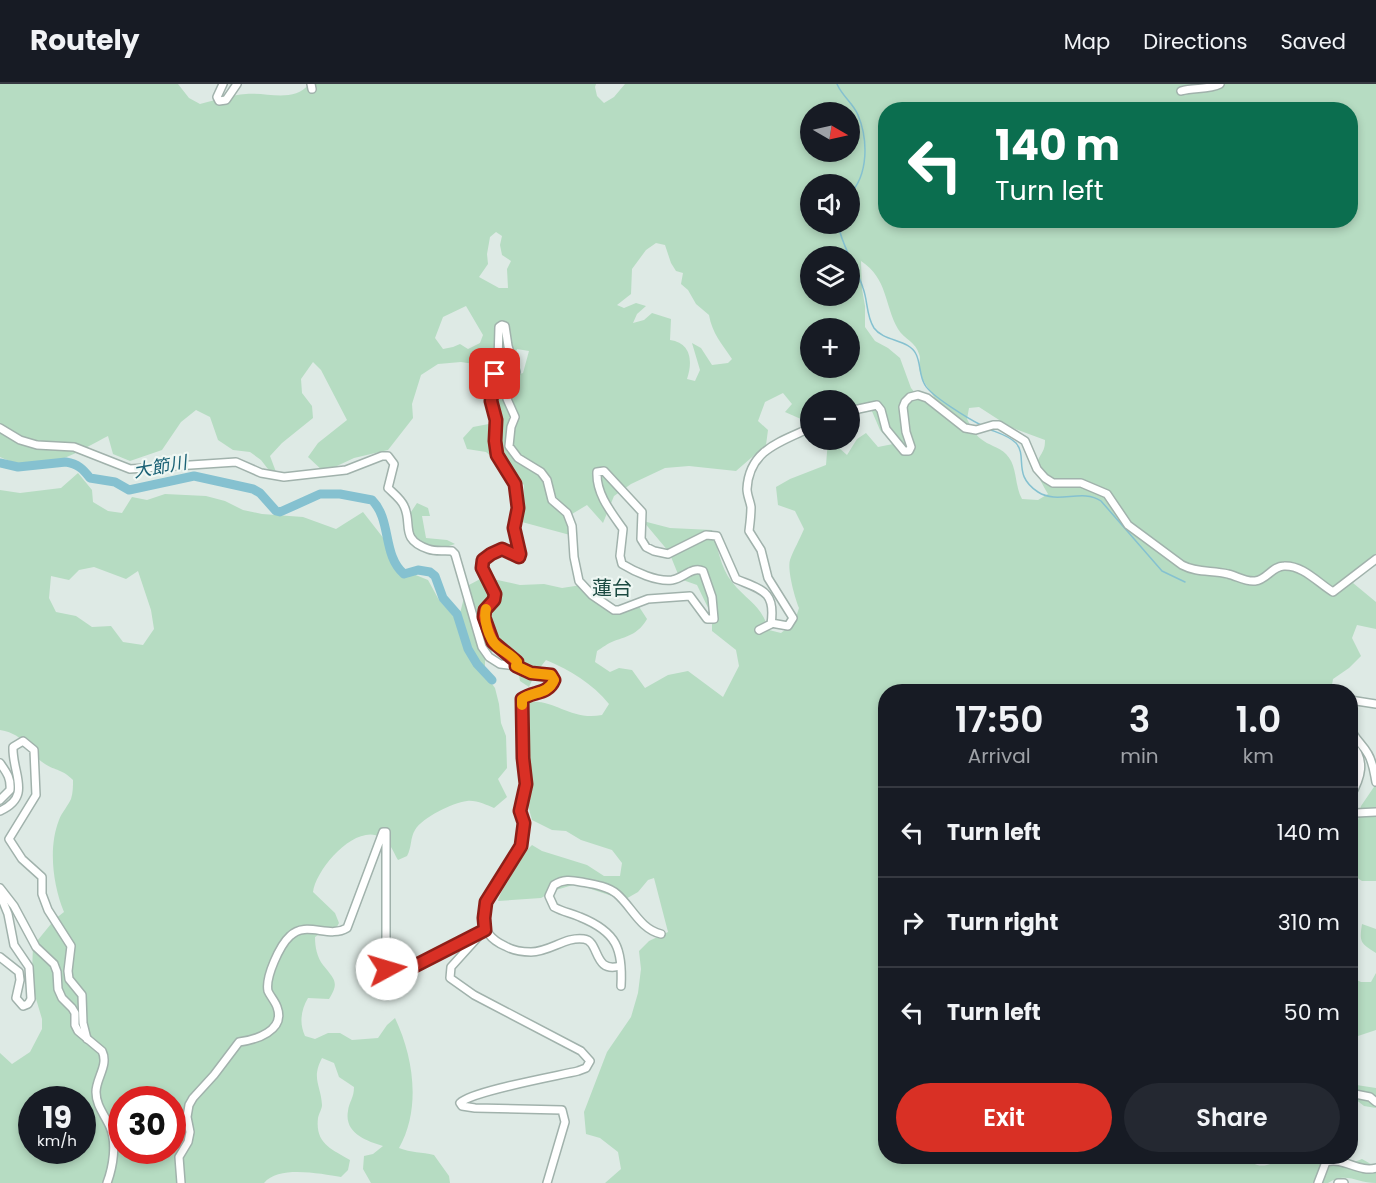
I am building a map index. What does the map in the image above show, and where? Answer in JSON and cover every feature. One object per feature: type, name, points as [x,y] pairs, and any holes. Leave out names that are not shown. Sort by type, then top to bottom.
[{"type":"street","points":[[223,84],[217,98],[219,101],[226,100],[237,84]]},
{"type":"street","points":[[1181,91],[1191,88],[1209,88],[1220,84]]},
{"type":"street","points":[[516,666],[517,662],[514,658],[493,642],[487,625],[485,610],[494,600],[495,594],[482,568],[483,560],[502,549],[519,557],[520,554],[514,528],[518,508],[515,484],[497,455],[496,420],[491,401],[498,361],[497,340],[499,327],[502,325],[506,326],[508,346],[516,372],[507,399],[515,417],[511,427],[509,446],[518,458],[541,472],[547,480],[552,500],[567,513],[574,536],[577,575],[584,587],[614,610],[648,599],[690,596],[707,619],[714,619],[712,597],[703,572],[700,570],[694,570],[672,580],[642,574],[622,564],[620,556],[623,529],[604,502],[598,488],[597,472],[604,471],[642,512],[641,539],[646,547],[654,552],[668,554],[706,535],[717,536],[736,579],[766,592],[773,609],[771,623]]},
{"type":"street","points":[[860,409],[877,405],[881,410],[886,429],[903,451],[909,451],[911,447],[906,432],[903,407],[910,397],[918,394],[927,398],[965,428],[976,430],[993,424],[1006,428],[1024,441],[1037,469],[1045,478],[1053,483],[1081,483],[1107,494],[1128,525],[1192,570],[1225,573],[1255,581],[1262,579],[1278,567],[1284,566],[1306,573],[1333,592],[1376,559]]},
{"type":"street","points":[[0,428],[20,440],[37,445],[74,447],[130,469],[236,462],[261,473],[284,477],[346,470],[382,456],[388,456],[394,464],[388,488],[404,505],[407,531],[410,537],[428,549],[452,551],[455,554],[482,647],[489,657],[500,664],[516,666],[531,673],[551,675],[554,680],[544,692],[522,699],[526,784],[520,811],[524,823],[521,846],[486,902],[485,930],[491,939],[498,943],[510,949],[529,952],[550,949],[578,938],[588,939],[600,961],[610,966],[620,966]]},
{"type":"street","points":[[759,630],[771,623],[788,626],[793,618],[768,578],[760,550],[749,531],[751,519],[747,491],[750,472],[758,456],[770,447],[800,433]]},
{"type":"street","points":[[1358,701],[1376,704]]},
{"type":"street","points":[[0,811],[10,807],[17,799],[18,780],[12,756],[13,747],[23,741],[34,750],[37,788],[36,795],[9,839],[22,860],[42,877],[42,894],[48,910],[71,946],[69,980],[82,995],[83,1023],[87,1039]]},
{"type":"street","points":[[1358,742],[1371,762],[1376,782]]},
{"type":"street","points":[[1358,753],[1362,761],[1358,780]]},
{"type":"street","points":[[0,764],[10,782],[10,790],[0,800]]},
{"type":"street","points":[[1358,813],[1376,812]]},
{"type":"street","points":[[180,1183],[182,1177],[180,1157],[188,1142],[190,1132],[187,1117],[193,1098],[214,1076],[239,1042],[264,1036],[272,1030],[277,1021],[278,1007],[268,990],[270,978],[280,950],[292,933],[305,929],[332,933],[347,928],[383,832],[386,832],[386,948],[389,972],[399,974],[485,930]]},
{"type":"street","points":[[621,986],[621,957],[618,949],[605,930],[587,920],[554,908],[549,896],[554,885],[560,881],[569,880],[608,889],[619,895],[651,932],[661,934]]},
{"type":"street","points":[[0,888],[14,906],[36,947],[54,964],[58,989],[62,998],[75,1013],[75,1024],[78,1031],[102,1051],[104,1056],[104,1067],[96,1091],[97,1104],[113,1136],[114,1148],[107,1183]]},
{"type":"street","points":[[0,894],[4,901],[14,945],[29,967],[31,999],[28,1005],[23,1006],[16,998],[20,980],[19,972],[0,957]]},
{"type":"street","points":[[485,930],[450,968],[450,978],[474,995],[581,1051],[590,1060],[586,1068],[578,1071],[482,1093],[459,1103],[462,1106],[475,1108],[562,1110],[565,1122],[547,1183]]},
{"type":"street","points":[[1358,1095],[1370,1097],[1376,1102]]},
{"type":"street","points":[[1318,1183],[1325,1164]]},
{"type":"street","points":[[1346,1164],[1370,1170],[1376,1168]]},
{"type":"street","points":[[1338,1183],[1344,1183]]},
{"type":"green space","points":[[0,84],[178,84],[189,98],[200,104],[240,95],[288,95],[303,90],[309,84],[596,84],[597,96],[604,103],[614,97],[625,84],[1376,84],[1376,565],[1365,570],[1353,583],[1376,602],[1376,629],[1357,625],[1352,638],[1361,656],[1333,679],[1332,684],[878,684],[878,1164],[1254,1164],[1261,1166],[1358,1164],[1358,1161],[1362,1159],[1376,1167],[1376,1183],[1340,1178],[1328,1183],[605,1183],[621,1169],[618,1152],[600,1138],[586,1134],[584,1112],[607,1052],[631,1017],[638,993],[641,969],[639,951],[649,941],[668,932],[654,878],[648,880],[638,892],[624,900],[576,884],[556,890],[541,898],[498,901],[502,890],[532,845],[542,851],[587,865],[604,876],[620,876],[622,863],[612,850],[581,840],[566,831],[552,830],[532,820],[527,802],[529,702],[547,704],[572,713],[591,716],[602,715],[609,704],[580,678],[546,660],[535,674],[529,687],[520,681],[516,659],[501,646],[485,656],[485,674],[495,688],[501,723],[506,736],[507,768],[498,779],[507,797],[494,808],[467,801],[438,811],[419,825],[413,833],[407,856],[398,860],[389,844],[381,837],[371,834],[360,836],[349,842],[329,861],[321,872],[313,892],[335,913],[339,923],[334,932],[324,931],[315,937],[319,959],[333,977],[335,984],[329,999],[308,998],[302,1017],[305,1036],[315,1039],[328,1033],[340,1033],[352,1040],[378,1038],[395,1018],[407,1050],[412,1083],[410,1117],[399,1148],[434,1155],[449,1176],[450,1183],[371,1183],[363,1169],[364,1156],[373,1154],[383,1146],[363,1139],[349,1125],[349,1108],[354,1087],[339,1077],[334,1063],[322,1058],[317,1071],[322,1105],[318,1118],[319,1134],[326,1145],[350,1160],[348,1170],[341,1177],[290,1172],[271,1177],[264,1183],[0,1183],[0,1053],[12,1064],[30,1052],[42,1029],[42,1019],[34,992],[33,946],[55,919],[64,912],[57,890],[53,854],[59,820],[73,792],[73,780],[38,759],[16,736],[0,730],[0,490],[20,493],[61,488],[78,473],[92,490],[93,502],[108,511],[122,513],[132,497],[147,500],[165,494],[206,496],[225,501],[243,510],[303,517],[336,529],[363,512],[388,544],[396,567],[428,580],[439,600],[458,621],[467,586],[484,577],[520,585],[544,584],[562,588],[588,584],[607,606],[618,608],[636,602],[647,619],[641,628],[597,651],[595,662],[610,672],[619,668],[632,670],[645,688],[668,675],[688,671],[723,697],[739,666],[736,650],[712,631],[712,616],[697,585],[680,579],[669,552],[643,521],[670,528],[712,530],[728,576],[758,608],[769,630],[781,633],[794,623],[799,608],[789,565],[804,529],[795,511],[778,505],[776,487],[826,465],[827,450],[841,450],[847,455],[850,450],[860,450],[860,437],[866,433],[878,447],[893,444],[880,430],[871,409],[860,411],[860,390],[800,390],[800,419],[785,412],[792,404],[783,393],[765,402],[758,421],[768,430],[766,445],[736,471],[689,466],[665,468],[631,484],[614,496],[603,523],[587,505],[572,514],[570,535],[522,522],[524,485],[486,452],[467,449],[463,438],[473,427],[494,423],[495,413],[488,390],[499,382],[496,378],[500,364],[497,358],[490,353],[481,362],[438,364],[421,375],[412,404],[413,418],[388,450],[354,458],[324,472],[308,457],[318,443],[347,420],[321,370],[313,362],[301,379],[302,393],[312,406],[313,418],[270,456],[276,472],[271,473],[261,460],[250,452],[233,450],[218,440],[210,417],[196,410],[181,422],[162,450],[130,461],[113,454],[108,436],[56,461],[29,465],[0,457]],"holes":[[[496,232],[502,236],[500,245],[502,255],[511,261],[507,269],[508,288],[499,288],[479,277],[488,264],[490,237]],[[656,243],[665,245],[676,271],[683,273],[681,284],[688,290],[696,304],[709,315],[715,333],[732,359],[728,363],[712,365],[701,348],[692,343],[700,370],[695,381],[687,379],[690,360],[686,349],[670,340],[671,319],[652,313],[644,320],[633,323],[637,314],[646,306],[636,303],[624,308],[617,305],[631,294],[632,269],[646,250]],[[861,261],[870,268],[881,284],[898,329],[917,350],[920,357],[920,372],[934,397],[917,395],[911,388],[900,358],[875,341],[865,327]],[[466,306],[483,335],[480,343],[468,349],[460,344],[443,349],[435,338],[443,317]],[[517,349],[529,351],[523,373],[514,376],[510,370]],[[979,407],[1010,427],[1045,440],[1037,468],[1048,494],[1038,500],[1022,499],[1010,459],[979,437],[967,419],[969,408]],[[94,567],[126,579],[138,571],[151,610],[154,629],[143,645],[123,642],[111,626],[92,627],[76,616],[56,612],[49,598],[51,576],[69,580],[79,570]]]},
{"type":"green space","points":[[417,503],[428,508],[430,516],[422,516],[426,538],[447,540],[455,544],[443,548],[421,546],[413,537],[411,512]]},
{"type":"green space","points":[[1376,784],[1376,881],[1362,881],[1358,878],[1358,820],[1361,806]]},
{"type":"green space","points":[[1362,924],[1376,929],[1376,953],[1362,942]]},
{"type":"green space","points":[[1376,973],[1376,1030],[1358,1036],[1358,981],[1371,982]]},
{"type":"green space","points":[[1358,1085],[1376,1088],[1376,1108],[1364,1106],[1358,1101]]},
{"type":"waterway","points":[[837,84],[858,115],[864,135],[865,156],[860,177]]},
{"type":"waterway","points":[[841,234],[863,288],[874,328],[878,333],[913,349],[918,358],[923,381],[929,390],[951,407],[981,425]]},
{"type":"waterway","points":[[991,430],[1016,443],[1021,454],[1023,473],[1030,486],[1046,496],[1086,496],[1101,501],[1162,571],[1185,582]]},
{"type":"waterway","name":"大節川","points":[[0,463],[18,467],[66,462],[80,467],[90,478],[115,482],[129,490],[194,476],[253,489],[260,493],[276,511],[280,512],[320,494],[340,494],[372,500],[382,517],[389,548],[397,566],[404,574],[418,570],[430,572],[435,576],[443,598],[457,614],[468,649],[477,664],[492,680]]},
{"type":"slow traffic","points":[[486,609],[484,617],[493,642],[514,658],[517,662],[516,666],[531,673],[551,675],[554,680],[544,692],[522,699],[522,705]]},
{"type":"district","name":"蓮台","points":[[612,588]]},
{"type":"route","points":[[387,969],[391,974],[399,974],[485,930],[486,902],[521,846],[524,823],[520,811],[526,784],[522,699],[544,692],[554,680],[551,675],[531,673],[516,666],[517,662],[514,658],[493,642],[484,617],[485,610],[494,600],[495,594],[482,568],[483,560],[502,549],[519,557],[520,554],[514,528],[518,508],[515,484],[497,455],[495,441],[496,420],[491,401],[495,374]]}]
